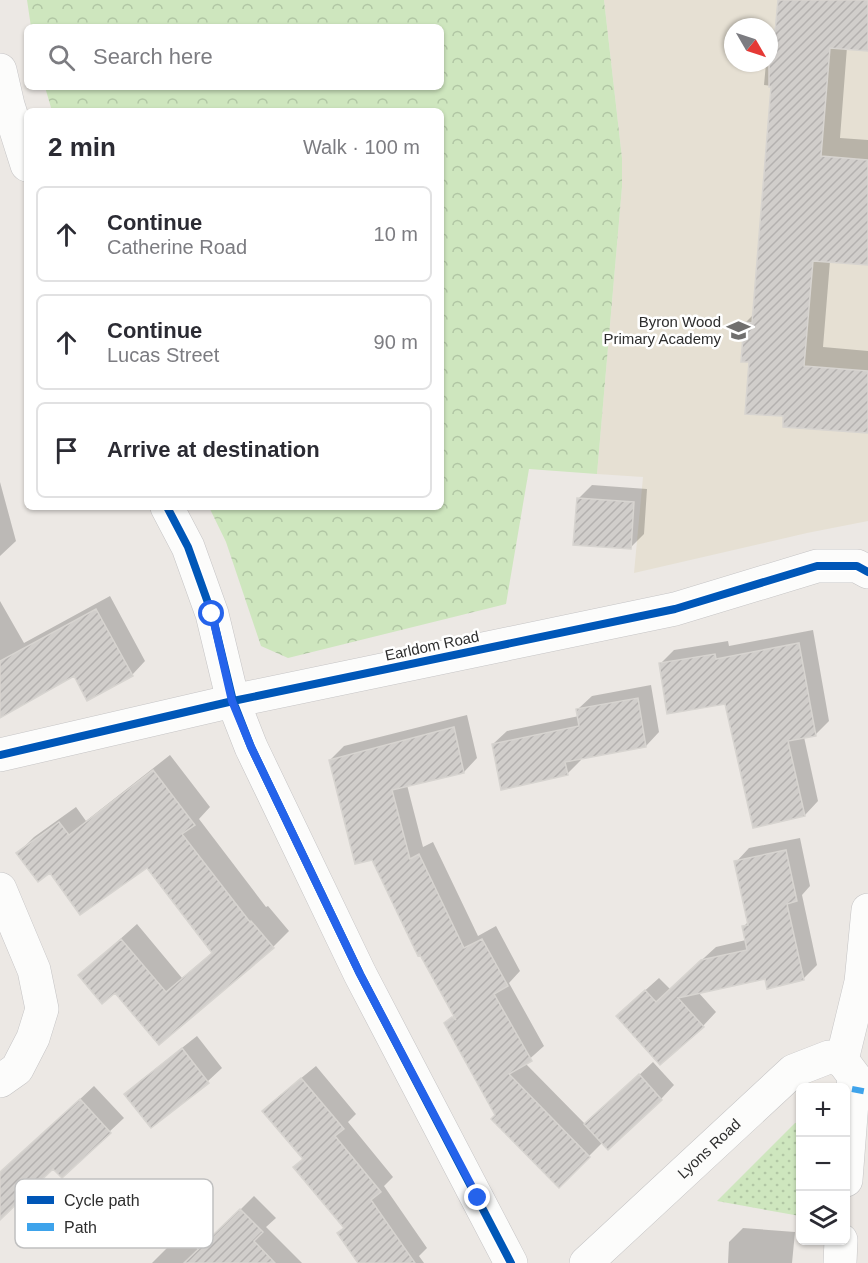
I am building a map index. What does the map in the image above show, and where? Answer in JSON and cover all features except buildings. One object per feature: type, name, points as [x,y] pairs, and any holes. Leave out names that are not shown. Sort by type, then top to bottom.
[{"type":"street","points":[[0,70],[24,156]]},
{"type":"street","points":[[169,510],[188,547],[212,614],[232,701],[251,747],[360,974],[511,1263]]},
{"type":"street","name":"Earldom Road","points":[[0,755],[232,701],[675,609],[817,566],[857,566],[868,572]]},
{"type":"street","points":[[0,889],[34,970],[42,1009],[33,1038],[16,1069],[0,1081]]},
{"type":"street","points":[[849,1137],[854,1076],[842,1060],[861,982],[868,910]]},
{"type":"street","name":"Lyons Road","points":[[586,1263],[793,1071],[829,1057],[842,1060]]},
{"type":"street","points":[[840,1263],[841,1245]]},
{"type":"shaded area","name":"Byron Wood Primary Academy","points":[[604,0],[868,0],[868,521],[634,573],[643,477],[597,474],[622,187],[622,158]]},
{"type":"green space","points":[[27,0],[604,0],[622,158],[622,187],[597,474],[529,469],[506,604],[288,658],[261,646],[226,542],[210,510],[444,510],[444,108],[51,108],[46,90],[444,90],[444,24],[31,24]]},
{"type":"green space","points":[[795,1123],[796,1215],[717,1201]]},
{"type":"marked path","points":[[852,1089],[868,1092]]},
{"type":"cycle path","points":[[169,510],[188,547],[212,614],[233,701],[251,747],[360,974],[511,1263]]},
{"type":"cycle path","points":[[0,755],[233,701],[675,609],[817,566],[857,566],[868,572]]},
{"type":"place","name":"Byron Wood Primary Academy","points":[[739,331]]},
{"type":"route","points":[[212,614],[232,701],[251,747],[360,974],[478,1198]]}]
